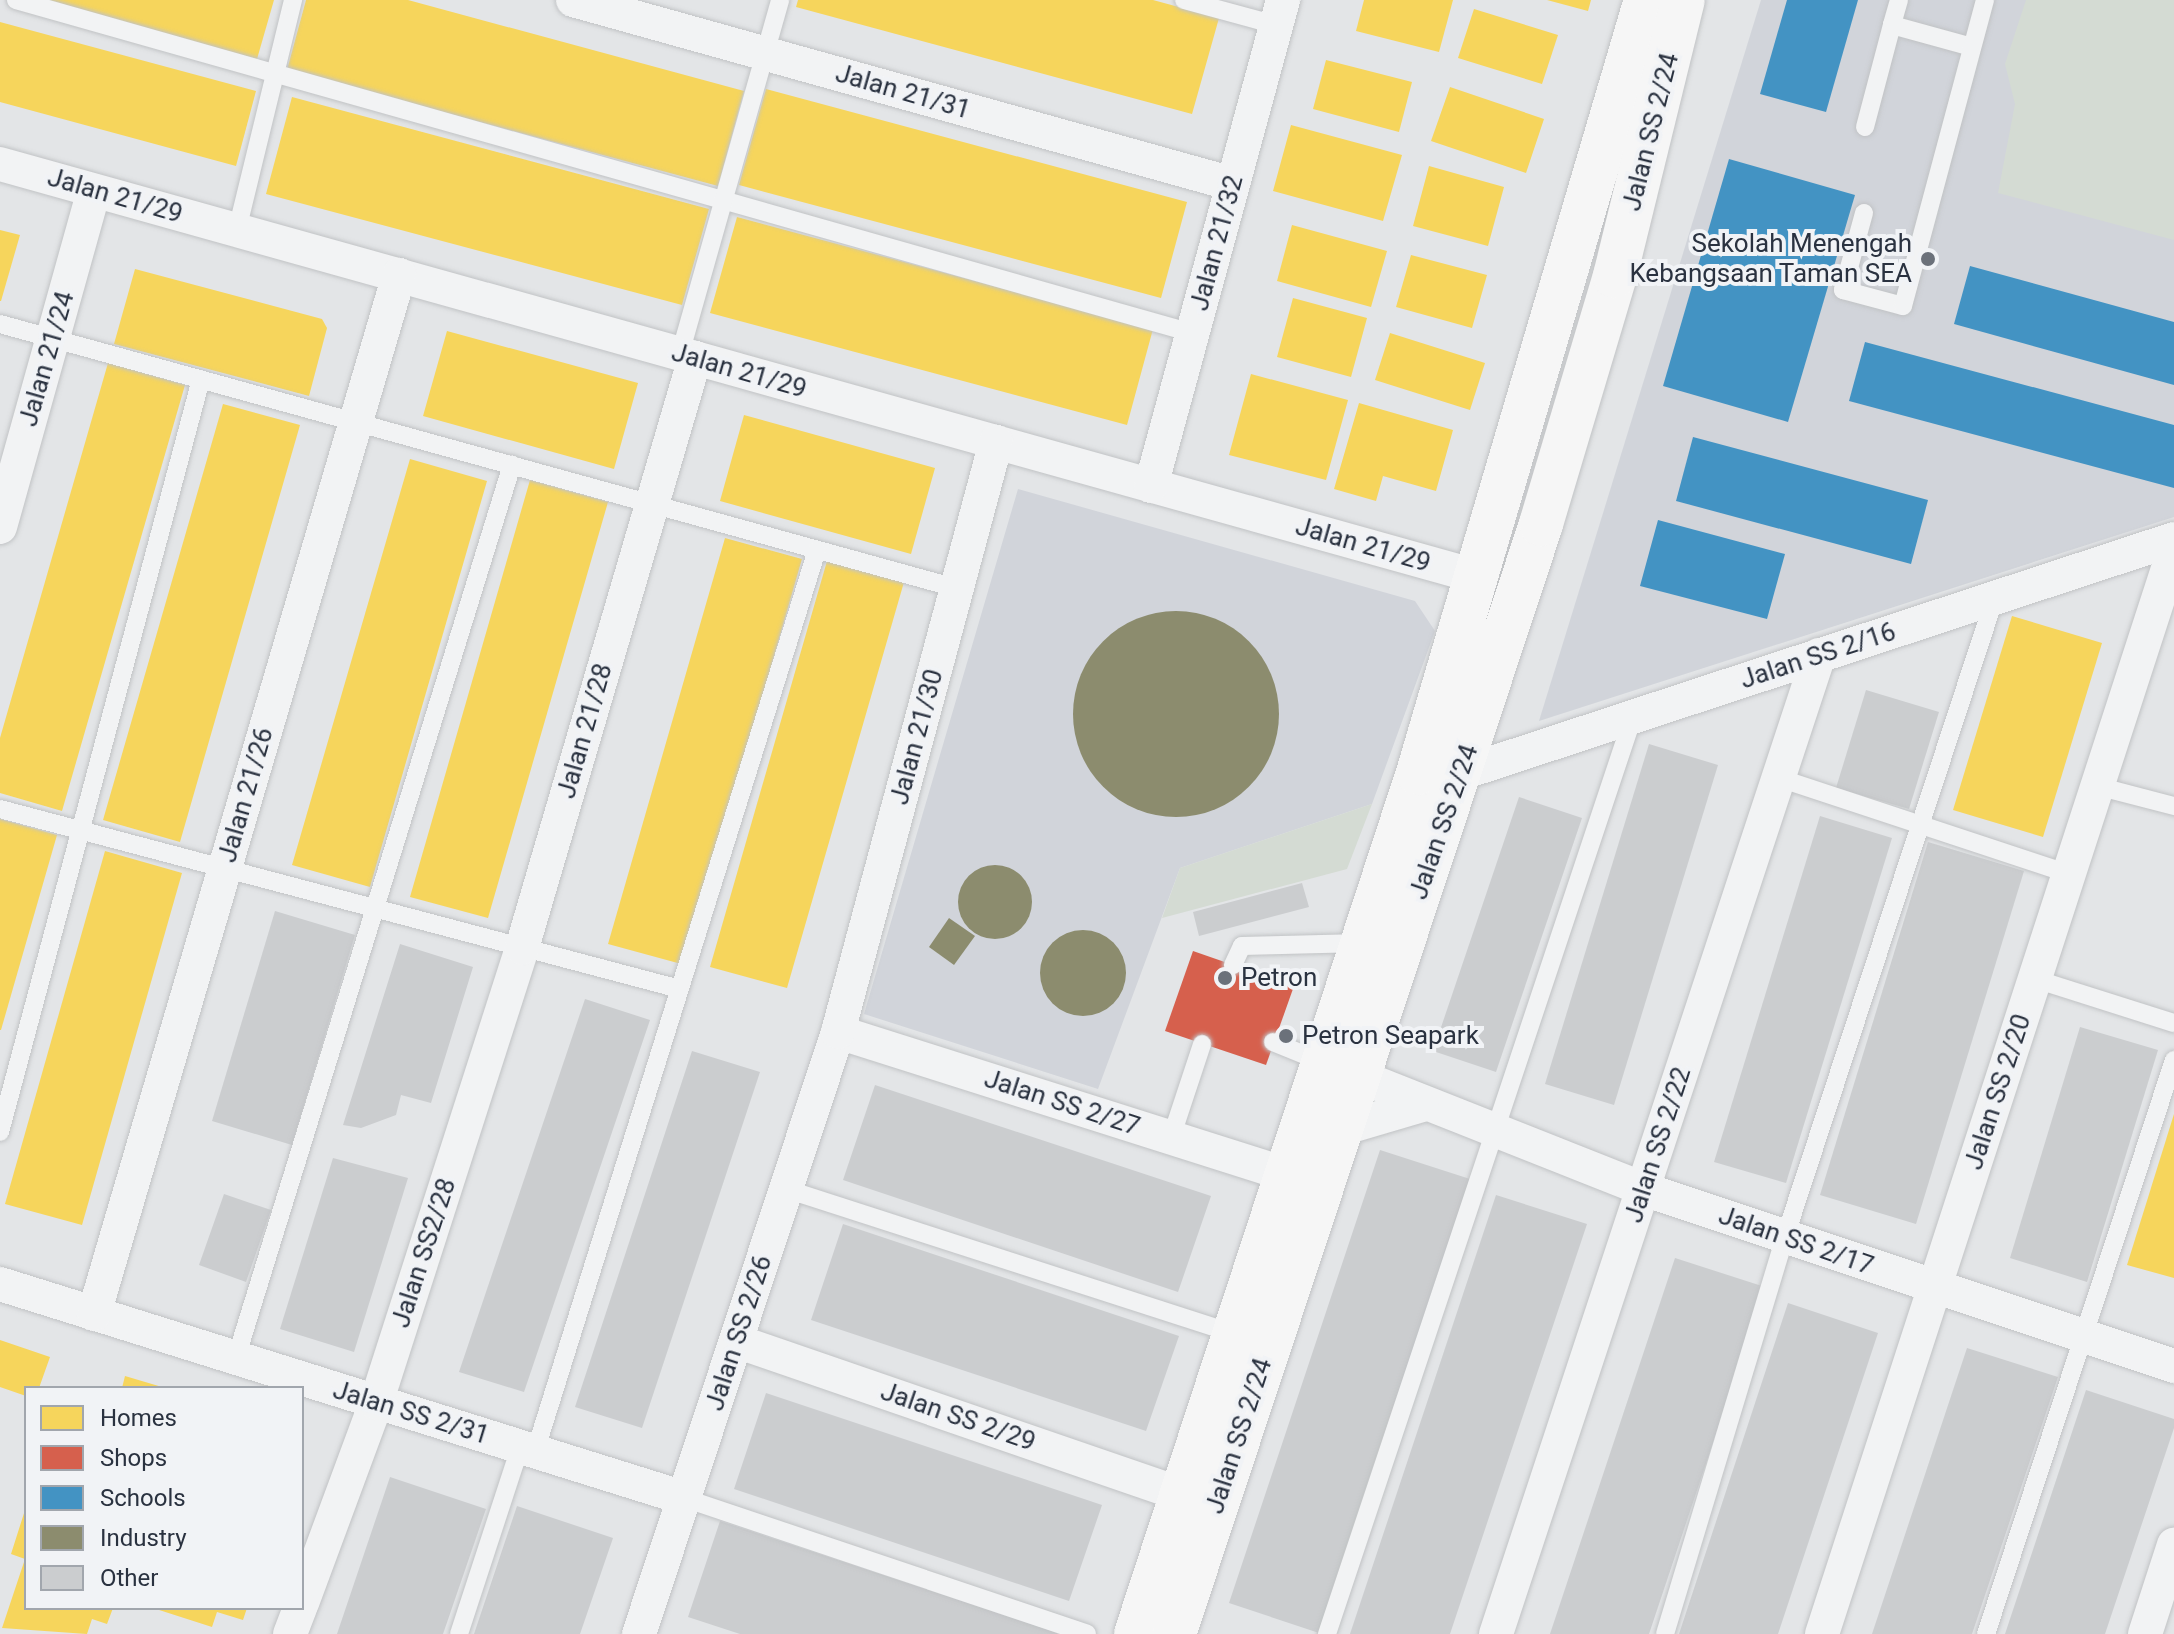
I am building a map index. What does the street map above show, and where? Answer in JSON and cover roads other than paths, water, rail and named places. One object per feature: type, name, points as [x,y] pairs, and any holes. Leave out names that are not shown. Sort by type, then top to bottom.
[{"type":"main road","name":"Jalan SS 2/24","points":[[1172,1632],[1341,1129],[1340,1069],[1364,943],[1479,577],[1646,0]]},
{"type":"main road","name":"Jalan SS 2/24","points":[[1172,1632],[1181,1494],[1286,1174],[1340,1069],[1462,773],[1615,276],[1683,0]]},
{"type":"main road","points":[[1479,577],[1504,570],[1541,524]]},
{"type":"street","name":"Jalan 21/31","points":[[573,0],[1233,184]]},
{"type":"street","name":"Jalan 21/32","points":[[1151,486],[1279,12]]},
{"type":"street","name":"Jalan 21/29","points":[[0,164],[1479,577]]},
{"type":"street","name":"Jalan 21/24","points":[[0,527],[94,191]]},
{"type":"street","name":"Jalan 21/26","points":[[94,1314],[399,275]]},
{"type":"street","name":"Jalan 21/28","points":[[472,1104],[522,948],[651,504],[688,356]]},
{"type":"street","name":"Jalan 21/30","points":[[838,1032],[996,442]]},
{"type":"street","name":"Jalan SS 2/16","points":[[1462,773],[2174,539]]},
{"type":"street","name":"Jalan SS 2/20","points":[[1822,1634],[2174,550]]},
{"type":"street","name":"Jalan SS 2/22","points":[[1496,1634],[1819,655]]},
{"type":"street","name":"Jalan SS 2/27","points":[[838,1032],[1286,1174]]},
{"type":"street","name":"Jalan SS 2/26","points":[[641,1633],[838,1032]]},
{"type":"street","name":"Jalan SS 2/17","points":[[1340,1069],[1422,1105],[1643,1189],[1934,1289],[2174,1366]]},
{"type":"street","name":"Jalan SS2/28","points":[[304,1597],[376,1403],[472,1104]]},
{"type":"street","points":[[1341,1129],[1422,1105]]},
{"type":"street","name":"Jalan SS 2/31","points":[[0,1284],[684,1498]]},
{"type":"street","name":"Jalan SS 2/29","points":[[736,1341],[1181,1494]]},
{"type":"street","points":[[2145,1634],[2174,1545]]},
{"type":"street","name":"Jalan SS2/28","points":[[290,1634],[299,1610]]},
{"type":"lane","points":[[16,0],[276,69],[726,196],[1192,333]]},
{"type":"lane","points":[[237,230],[293,0]]},
{"type":"lane","points":[[688,356],[726,196],[780,0]]},
{"type":"lane","points":[[1184,0],[1279,12]]},
{"type":"lane","points":[[1865,127],[1899,0]]},
{"type":"lane","points":[[1864,213],[1843,290],[1903,306],[1985,0]]},
{"type":"lane","points":[[1892,25],[1972,47]]},
{"type":"lane","points":[[0,324],[956,588]]},
{"type":"lane","points":[[0,1132],[201,379]]},
{"type":"lane","points":[[236,1358],[512,465]]},
{"type":"lane","points":[[459,1634],[528,1449],[680,989],[817,550]]},
{"type":"lane","points":[[1665,1634],[1785,1237],[1995,597]]},
{"type":"lane","points":[[1327,1634],[1492,1130],[1633,717]]},
{"type":"lane","points":[[1779,778],[2069,874]]},
{"type":"lane","points":[[2097,786],[2174,806]]},
{"type":"lane","points":[[0,809],[680,989]]},
{"type":"lane","points":[[1233,965],[1242,946],[1364,943]]},
{"type":"lane","points":[[2035,979],[2174,1023]]},
{"type":"lane","points":[[1273,1042],[1340,1069]]},
{"type":"lane","points":[[1171,1138],[1202,1044]]},
{"type":"lane","points":[[1986,1634],[2080,1336],[2174,1060]]},
{"type":"lane","points":[[786,1189],[1234,1334]]},
{"type":"lane","points":[[684,1498],[1087,1634]]},
{"type":"place","name":"Sekolah Menengah Kebangsaan Taman SEA","points":[[1928,259]]},
{"type":"place","name":"Petron","points":[[1225,978]]},
{"type":"place","name":"Petron Seapark","points":[[1286,1036]]}]
